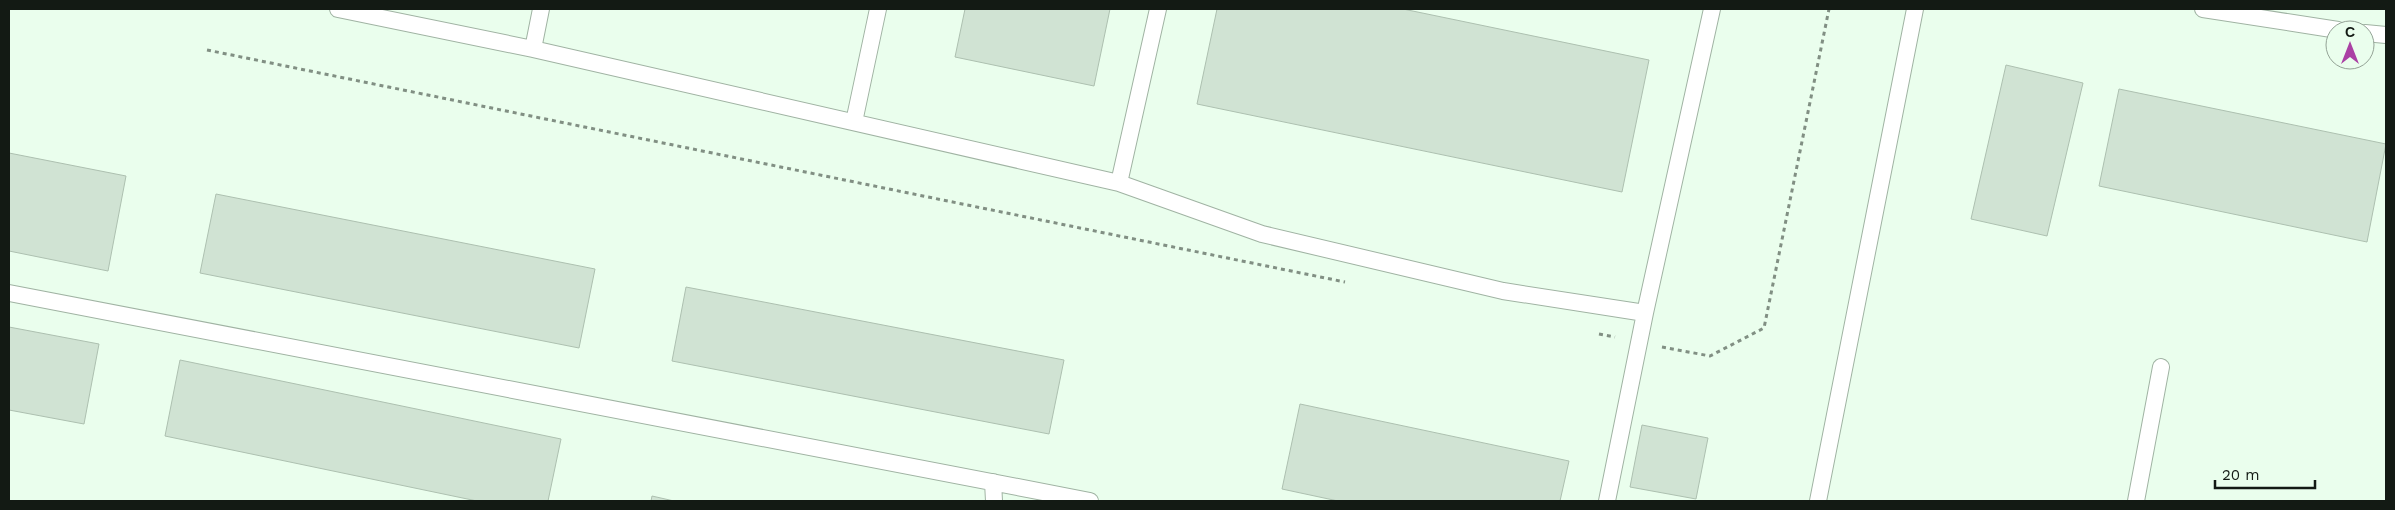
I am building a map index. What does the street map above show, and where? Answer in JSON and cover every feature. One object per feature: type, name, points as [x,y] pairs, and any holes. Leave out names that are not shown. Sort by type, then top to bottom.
[{"type":"lane","points":[[338,9],[533,49],[1119,183],[1262,234],[1503,291],[1645,314]]},
{"type":"lane","points":[[533,49],[541,9]]},
{"type":"lane","points":[[854,122],[878,9]]},
{"type":"lane","points":[[1119,183],[1158,9]]},
{"type":"lane","points":[[1818,501],[1915,9]]},
{"type":"lane","points":[[2203,9],[2325,28]]},
{"type":"lane","points":[[1608,501],[1707,10]]},
{"type":"lane","points":[[9,293],[1090,501]]},
{"type":"lane","points":[[2136,501],[2160,367]]},
{"type":"lane","points":[[993,482],[994,501]]},
{"type":"building","points":[[965,9],[1110,9],[1094,86],[955,57]]},
{"type":"building","points":[[1217,9],[1403,9],[1649,60],[1622,192],[1197,104]]},
{"type":"building","points":[[2006,65],[2083,83],[2047,236],[1971,219]]},
{"type":"building","points":[[2119,89],[2386,144],[2367,242],[2099,186]]},
{"type":"building","points":[[9,153],[126,176],[108,271],[9,251]]},
{"type":"building","points":[[216,194],[595,269],[579,348],[200,273]]},
{"type":"building","points":[[686,287],[1064,360],[1049,434],[672,361]]},
{"type":"building","points":[[9,327],[99,344],[84,424],[9,410]]},
{"type":"building","points":[[180,360],[561,439],[548,501],[477,501],[165,436]]},
{"type":"building","points":[[1300,404],[1569,461],[1560,501],[1338,501],[1282,489]]},
{"type":"building","points":[[1642,425],[1708,438],[1696,499],[1630,487]]},
{"type":"building","points":[[652,496],[674,501],[651,501]]}]
